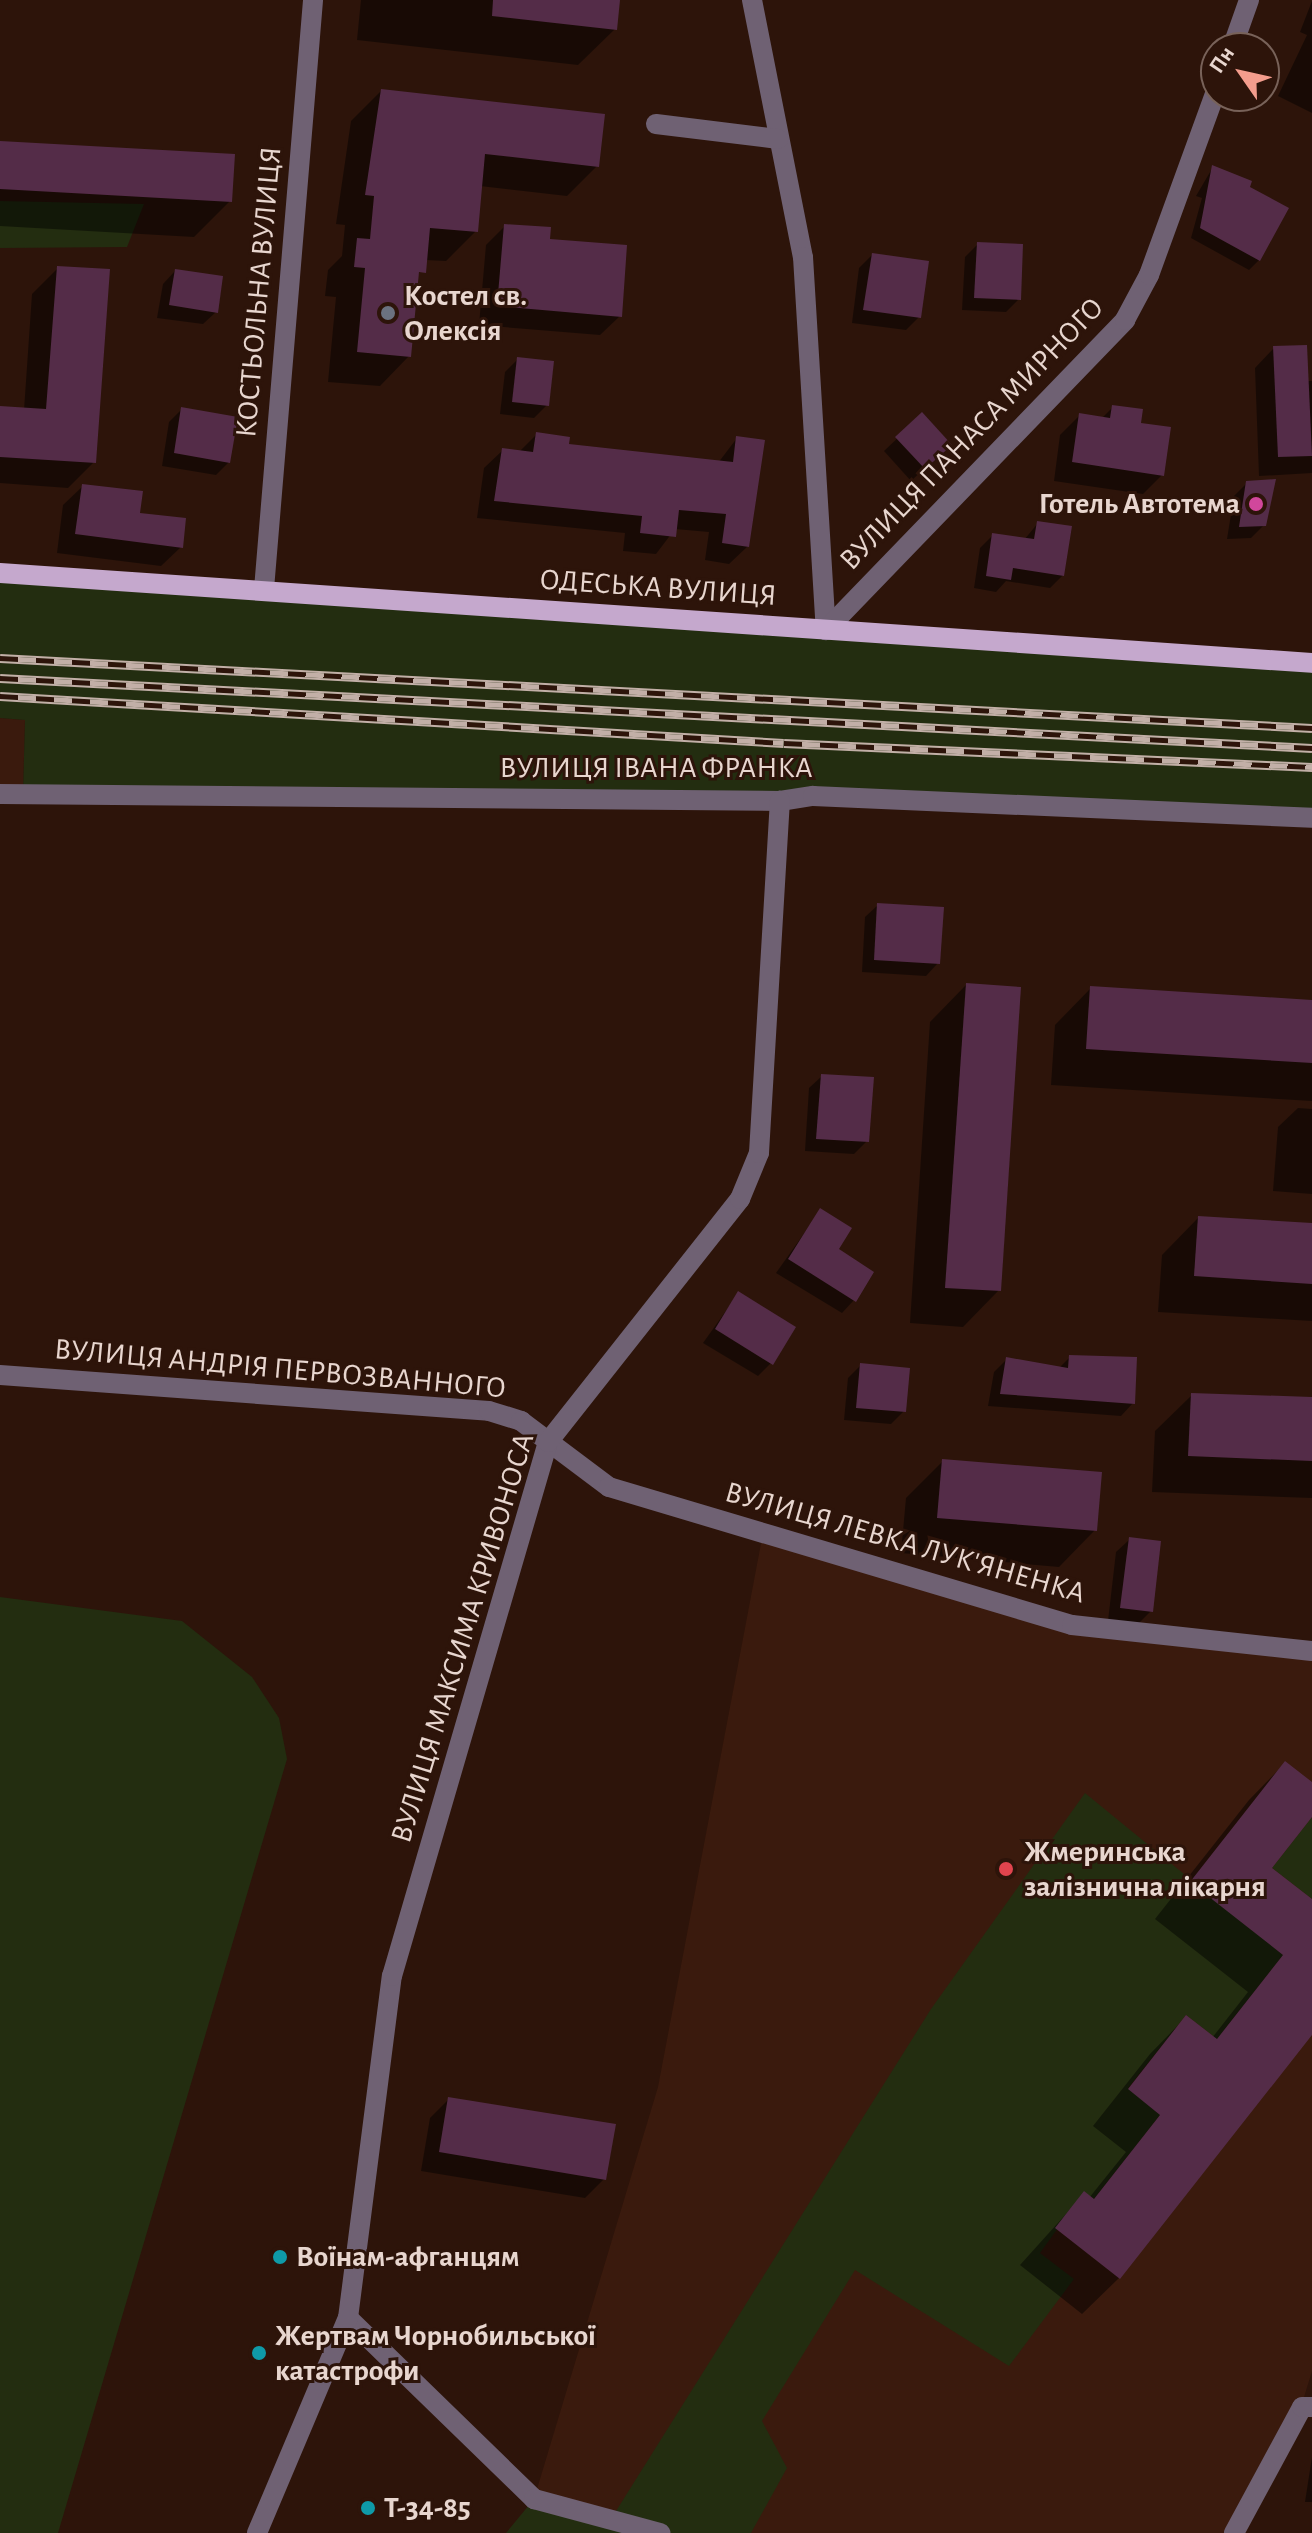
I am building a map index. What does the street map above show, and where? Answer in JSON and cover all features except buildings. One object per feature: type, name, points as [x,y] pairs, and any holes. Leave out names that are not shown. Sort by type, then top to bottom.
[{"type":"main road","name":"ОДЕСЬКА ВУЛИЦЯ","points":[[0,573],[1312,663]]},
{"type":"street","name":"КОСТЬОЛЬНА ВУЛИЦЯ","points":[[264,589],[313,0]]},
{"type":"street","points":[[752,0],[803,257],[826,630]]},
{"type":"street","points":[[1238,32],[1249,0]]},
{"type":"street","name":"ВУЛИЦЯ ПАНАСА МИРНОГО","points":[[826,630],[1125,320],[1149,275],[1208,112]]},
{"type":"street","points":[[656,124],[778,139]]},
{"type":"street","name":"ВУЛИЦЯ ІВАНА ФРАНКА","points":[[0,794],[780,801],[813,796],[1312,818]]},
{"type":"street","name":"ВУЛИЦЯ МАКСИМА КРИВОНОСА","points":[[257,2533],[348,2318],[392,1976],[548,1442],[720,1226],[752,1175],[762,1129],[780,801]]},
{"type":"street","name":"ВУЛИЦЯ АНДРІЯ ПЕРВОЗВАННОГО","points":[[0,1375],[489,1411],[521,1421],[548,1442]]},
{"type":"street","name":"ВУЛИЦЯ ЛЕВКА ЛУК'ЯНЕНКА","points":[[548,1442],[593,1479],[629,1494],[1072,1625],[1312,1651]]},
{"type":"street","points":[[348,2318],[534,2499],[660,2533]]},
{"type":"street","points":[[1234,2533],[1302,2407],[1312,2407]]},
{"type":"shaded area","points":[[0,718],[25,720],[23,794],[0,794]]},
{"type":"shaded area","name":"Жмеринська залізнична лікарня","points":[[763,1533],[1072,1625],[1312,1651],[1312,2371],[1301,2407],[1234,2533],[660,2533],[534,2499],[658,2087]]},
{"type":"green space","points":[[0,201],[144,204],[127,247],[0,248]]},
{"type":"green space","points":[[0,573],[1312,663],[1312,818],[813,796],[23,794],[25,720],[0,718]]},
{"type":"green space","points":[[0,1597],[182,1621],[252,1677],[279,1718],[287,1759],[58,2533],[0,2533]]},
{"type":"green space","points":[[1085,1793],[1283,1955],[1217,2039],[1186,2015],[1128,2088],[1160,2115],[1094,2199],[1084,2192],[1040,2253],[1074,2279],[1009,2366],[855,2270],[762,2421],[787,2468],[751,2533],[506,2533],[534,2499],[611,2519],[931,2009]]},
{"type":"green space","points":[[1312,1817],[1312,1899],[1272,1868]]},
{"type":"railway","points":[[0,658],[1312,728]]},
{"type":"railway","points":[[0,678],[1312,748]]},
{"type":"railway","points":[[0,696],[784,743],[1312,767]]},
{"type":"place","name":"Костел св. Олексія","points":[[388,313]]},
{"type":"place","name":"Готель Автотема","points":[[1256,504]]},
{"type":"place","name":"Жмеринська залізнична лікарня","points":[[1006,1869]]},
{"type":"place","name":"Воїнам-афганцям","points":[[280,2257]]},
{"type":"place","name":"Жертвам Чорнобильської катастрофи","points":[[259,2353]]},
{"type":"place","name":"Т-34-85","points":[[368,2508]]}]
